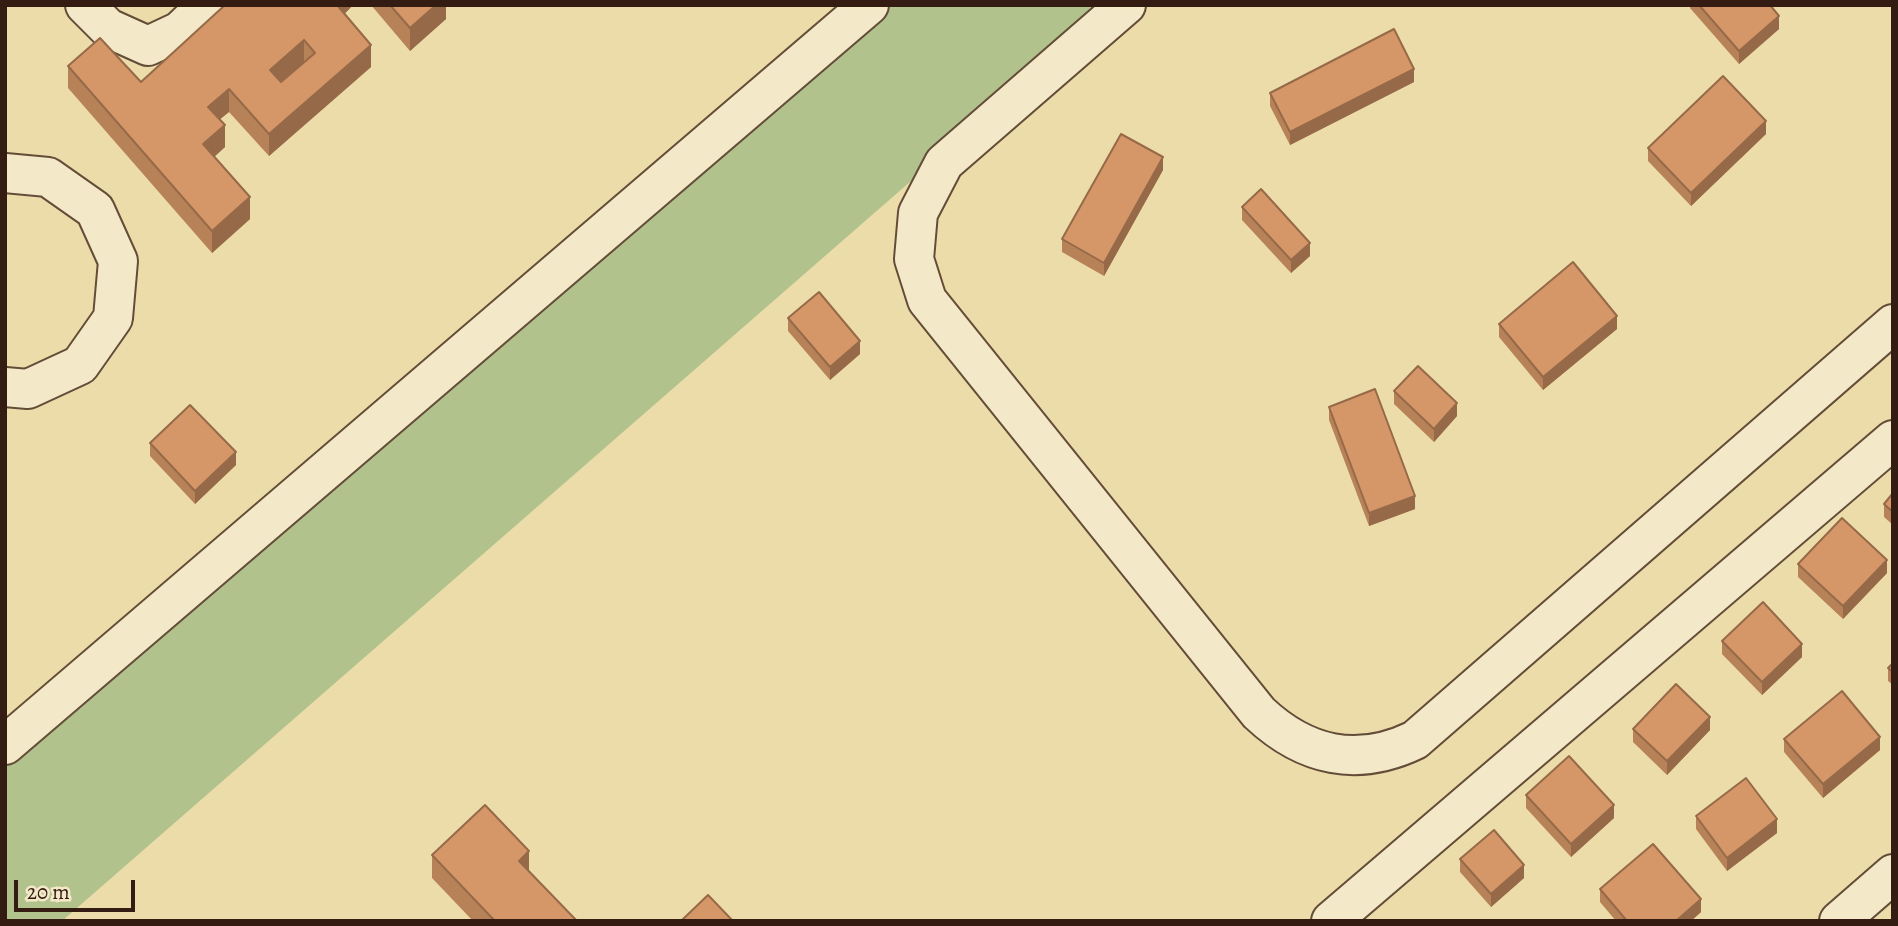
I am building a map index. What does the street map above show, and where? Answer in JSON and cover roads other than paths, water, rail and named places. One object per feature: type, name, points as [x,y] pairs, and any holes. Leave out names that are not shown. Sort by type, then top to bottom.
[{"type":"street","points":[[85,5],[108,28],[148,46],[180,31],[207,5]]},
{"type":"street","points":[[5,745],[869,5]]},
{"type":"street","points":[[1126,5],[944,163],[918,213],[914,259],[927,300],[1241,691],[1280,732],[1307,746],[1331,753],[1369,756],[1394,750],[1415,740],[1893,324]]},
{"type":"street","points":[[5,173],[48,177],[95,210],[118,261],[113,318],[79,365],[28,389],[5,387]]},
{"type":"street","points":[[1344,917],[1893,440]]},
{"type":"street","points":[[1839,921],[1893,874]]}]
